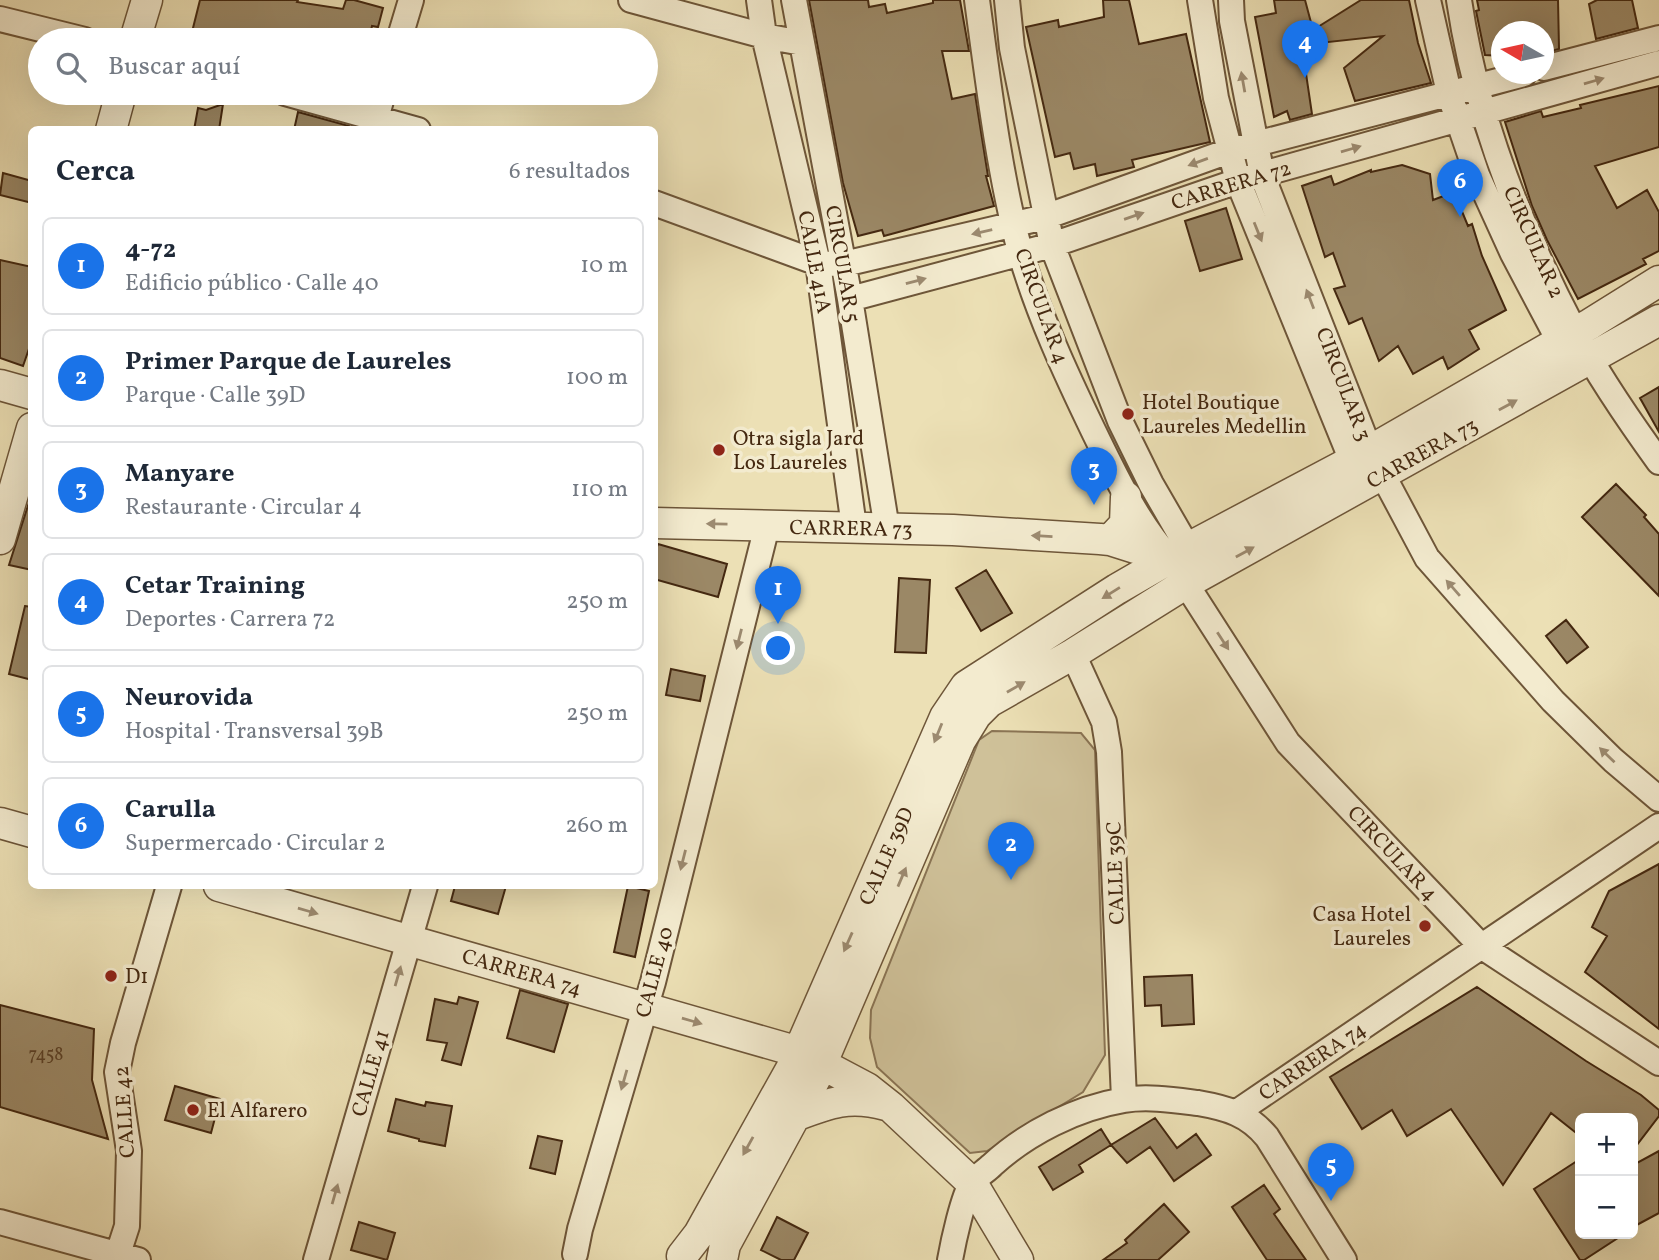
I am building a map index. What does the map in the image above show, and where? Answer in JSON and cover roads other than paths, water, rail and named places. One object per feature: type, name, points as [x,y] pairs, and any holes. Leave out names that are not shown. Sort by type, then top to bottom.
[{"type":"street","points":[[139,28],[147,0]]},
{"type":"street","points":[[403,28],[411,0]]},
{"type":"street","points":[[631,0],[764,36],[802,43]]},
{"type":"street","name":"CALLE 41A","points":[[759,0],[764,36],[818,263],[854,527]]},
{"type":"street","name":"CIRCULAR 5","points":[[794,0],[844,264],[887,528]]},
{"type":"street","name":"CIRCULAR 4","points":[[977,0],[1014,225],[1049,335],[1126,497],[1158,546],[1181,564]]},
{"type":"street","name":"CIRCULAR 4","points":[[1007,0],[1012,48],[1052,245],[1120,421],[1152,484],[1181,564],[1288,743],[1481,946],[1659,1063]]},
{"type":"street","name":"CIRCULAR 3","points":[[1200,0],[1216,98],[1238,181],[1368,468],[1427,558],[1553,701],[1613,760],[1659,799]]},
{"type":"street","name":"CIRCULAR 3","points":[[1231,0],[1232,22],[1262,175],[1368,468]]},
{"type":"street","name":"CIRCULAR 2","points":[[1429,0],[1450,93],[1494,215],[1583,364],[1659,462]]},
{"type":"street","name":"CIRCULAR 2","points":[[1459,0],[1483,112],[1523,227],[1566,337]]},
{"type":"street","points":[[0,19],[36,28]]},
{"type":"street","points":[[1554,65],[1659,38]]},
{"type":"street","points":[[984,52],[1012,48]]},
{"type":"street","name":"CARRERA 72","points":[[818,263],[850,299],[1052,245],[1238,181],[1659,63]]},
{"type":"street","name":"CARRERA 72","points":[[658,204],[818,263],[844,264],[1014,225],[1229,151],[1491,82]]},
{"type":"street","points":[[112,126],[118,105]]},
{"type":"street","points":[[321,105],[374,123],[393,126]]},
{"type":"street","points":[[374,123],[379,105]]},
{"type":"street","name":"CARRERA 73","points":[[1368,468],[1566,337],[1659,281]]},
{"type":"street","name":"CARRERA 73","points":[[658,523],[887,528],[1110,540],[1181,564],[1368,468],[1583,364],[1659,320]]},
{"type":"street","points":[[0,385],[28,393]]},
{"type":"street","points":[[0,539],[28,442]]},
{"type":"street","points":[[1110,540],[1125,524],[1126,497]]},
{"type":"street","name":"CALLE 40","points":[[576,1258],[580,1230],[645,1007],[767,526]]},
{"type":"street","name":"CALLE 39D","points":[[679,1258],[699,1234],[811,1057],[960,741],[976,715],[989,702],[1073,654],[1181,564]]},
{"type":"street","name":"CALLE 39D","points":[[722,1260],[725,1245],[795,1116],[811,1057],[945,718],[966,686],[1129,582],[1181,564]]},
{"type":"street","name":"CALLE 39C","points":[[1073,654],[1104,722],[1109,752],[1125,1100]]},
{"type":"street","points":[[0,823],[28,831]]},
{"type":"street","name":"CARRERA 74","points":[[972,1183],[1004,1153],[1041,1129],[1082,1111],[1125,1100],[1181,1101],[1237,1112],[1659,826]]},
{"type":"street","name":"CALLE 42","points":[[124,1258],[129,1151],[117,1072],[168,889]]},
{"type":"street","name":"CARRERA 74","points":[[230,889],[811,1057],[867,1088],[972,1183],[1018,1260]]},
{"type":"street","name":"CALLE 41","points":[[316,1260],[424,889]]},
{"type":"street","points":[[795,1116],[834,1101],[844,1100],[873,1101],[891,1107]]},
{"type":"street","points":[[1237,1112],[1257,1124],[1267,1137],[1344,1260]]},
{"type":"street","points":[[950,1260],[972,1183]]},
{"type":"street","points":[[0,1222],[124,1258]]},
{"type":"street","points":[[679,1258],[703,1254],[714,1260]]},
{"type":"place","name":"Cetar Training","points":[[1305,78]]},
{"type":"place","name":"Carulla","points":[[1460,217]]},
{"type":"place","name":"Hotel Boutique Laureles Medellin","points":[[1128,414]]},
{"type":"place","name":"Otra sigla Jard Los Laureles","points":[[719,450]]},
{"type":"place","name":"Manyare","points":[[1094,505]]},
{"type":"place","name":"4-72","points":[[778,624]]},
{"type":"place","name":"Primer Parque de Laureles","points":[[1011,880]]},
{"type":"place","name":"Casa Hotel Laureles","points":[[1425,926]]},
{"type":"place","name":"D1","points":[[111,976]]},
{"type":"place","name":"El Alfarero","points":[[193,1110]]},
{"type":"place","name":"Neurovida","points":[[1331,1201]]}]
